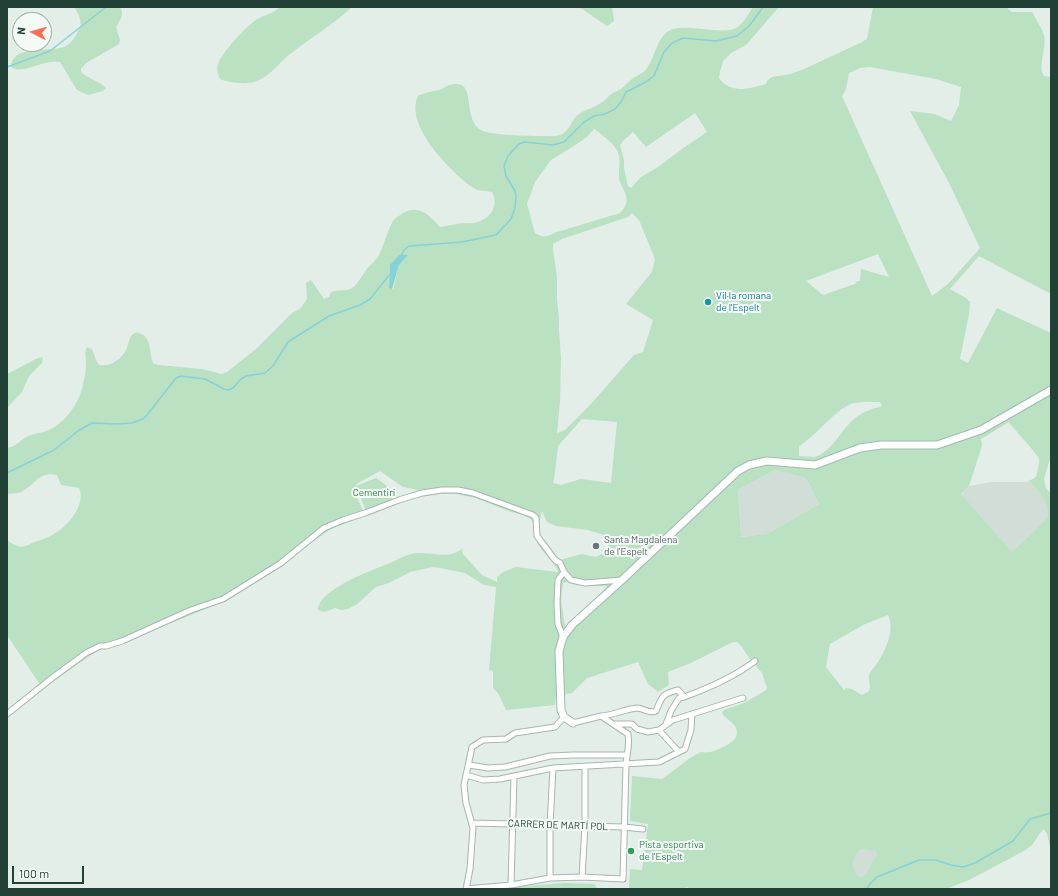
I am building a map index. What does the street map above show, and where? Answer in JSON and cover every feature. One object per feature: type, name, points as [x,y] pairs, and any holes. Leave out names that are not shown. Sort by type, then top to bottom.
[{"type":"street","points":[[684,697],[678,690],[669,692],[661,697],[656,711],[647,712],[639,708],[573,723],[564,717],[561,710],[559,651],[563,637],[572,625],[738,471],[749,465],[767,461],[814,465],[860,448],[881,445],[937,445],[981,430],[1051,390]]},
{"type":"street","points":[[7,714],[52,678],[96,648],[116,644],[166,620],[223,599],[281,563],[324,528],[342,520],[422,493],[442,490],[460,490],[533,515],[536,518],[537,523],[537,536],[571,580],[585,583],[622,580]]},
{"type":"street","points":[[563,637],[558,624],[557,603],[558,580],[564,572]]},
{"type":"street","points":[[666,724],[673,707],[679,698],[714,685],[744,670],[755,661]]},
{"type":"street","points":[[615,724],[632,724],[637,729],[648,732],[658,730],[673,720],[743,698]]},
{"type":"street","points":[[466,775],[483,780],[514,777],[553,768],[659,762],[685,749],[691,730],[692,714]]},
{"type":"street","points":[[564,717],[555,727],[515,733],[506,739],[482,740],[472,746],[464,785],[466,803],[473,828],[466,889],[511,885],[550,878],[582,877],[623,879],[626,764],[630,746],[628,734],[601,716]]},
{"type":"street","points":[[658,730],[679,752]]},
{"type":"street","points":[[468,765],[488,768],[505,767],[550,756],[627,755]]},
{"type":"street","points":[[582,877],[585,826],[585,766]]},
{"type":"street","points":[[550,878],[550,825],[553,768]]},
{"type":"street","points":[[511,885],[514,777]]},
{"type":"street","name":"CARRER DE MARTÍ POL","points":[[472,823],[512,823],[643,829]]},
{"type":"shaded area","points":[[775,470],[806,478],[819,504],[767,534],[741,537],[738,490]]},
{"type":"shaded area","points":[[1029,481],[1043,496],[1048,507],[1048,517],[1012,552],[961,495],[969,486],[991,482]]},
{"type":"shaded area","points":[[863,849],[874,850],[877,853],[866,874],[859,877],[855,874],[853,860],[855,854]]},
{"type":"green space","points":[[74,7],[120,7],[122,13],[116,27],[120,40],[119,44],[86,63],[81,69],[81,72],[106,88],[103,91],[88,95],[77,90],[60,62],[48,62],[21,69],[11,67],[13,60],[17,55],[24,52],[52,52],[52,49],[64,47],[70,43],[81,25],[79,15]]},
{"type":"green space","points":[[280,7],[352,7],[337,20],[290,54],[262,79],[244,83],[229,82],[220,79],[217,70],[218,64],[229,47],[252,23]]},
{"type":"green space","points":[[579,7],[612,7],[614,21],[607,26]]},
{"type":"green space","name":"Cementiri","points":[[753,7],[779,7],[746,45],[731,53],[723,61],[719,78],[729,86],[741,89],[766,84],[772,77],[802,70],[867,39],[873,7],[1006,7],[1012,12],[1032,12],[1044,35],[1045,40],[1041,67],[1044,76],[1051,77],[1051,294],[979,256],[950,289],[970,302],[960,359],[968,363],[997,308],[1051,333],[1051,455],[1044,479],[1046,488],[1051,494],[1051,851],[1047,834],[1044,829],[1032,845],[1024,851],[969,880],[946,889],[694,889],[686,887],[684,889],[629,889],[630,869],[642,870],[648,824],[630,821],[632,776],[662,779],[698,753],[715,751],[732,742],[735,739],[737,729],[722,713],[724,710],[744,703],[766,690],[767,688],[762,673],[742,647],[737,642],[733,642],[691,663],[668,672],[669,685],[658,692],[648,684],[638,662],[587,678],[572,693],[556,696],[555,705],[506,710],[498,693],[493,688],[493,671],[489,670],[496,587],[484,585],[465,573],[433,567],[410,572],[389,583],[376,587],[357,604],[348,609],[342,610],[335,608],[324,612],[318,610],[320,603],[336,588],[359,576],[405,556],[417,553],[443,555],[462,549],[463,554],[482,575],[497,582],[497,577],[503,572],[516,567],[558,572],[556,567],[537,543],[531,519],[476,498],[455,494],[438,494],[410,499],[331,529],[264,577],[228,600],[120,645],[102,647],[43,689],[7,635],[7,540],[20,547],[47,538],[57,532],[73,517],[81,499],[81,493],[79,488],[61,485],[57,475],[51,474],[42,476],[21,492],[7,494],[7,448],[15,445],[28,436],[47,431],[61,422],[71,411],[79,398],[81,391],[85,373],[85,353],[87,347],[92,349],[99,365],[107,365],[116,361],[122,356],[127,348],[131,336],[138,333],[143,335],[148,341],[153,363],[158,365],[202,369],[222,374],[227,372],[256,349],[292,313],[301,308],[307,299],[306,283],[311,280],[324,299],[329,297],[331,292],[352,288],[378,257],[393,221],[403,213],[419,210],[432,218],[440,227],[462,223],[476,223],[483,220],[490,214],[495,202],[492,192],[477,190],[463,180],[442,159],[423,133],[417,120],[415,108],[418,96],[451,85],[462,85],[466,89],[468,95],[472,118],[475,125],[481,130],[503,135],[557,136],[566,132],[575,117],[583,111],[600,104],[614,92],[621,89],[632,79],[644,72],[650,64],[660,40],[667,32],[673,29],[681,28],[729,30],[736,28]],"holes":[[[870,67],[936,79],[961,87],[959,105],[951,121],[935,114],[910,111],[949,183],[980,248],[948,284],[932,296],[842,96],[846,88],[849,73],[860,68]],[[695,113],[707,132],[658,167],[641,177],[631,188],[628,186],[620,145],[633,132],[646,147]],[[594,129],[613,145],[617,150],[620,160],[619,178],[626,195],[626,203],[620,213],[547,236],[540,236],[535,233],[527,204],[535,182],[551,160],[587,137]],[[632,213],[639,220],[655,259],[652,272],[626,304],[653,320],[643,352],[634,355],[590,405],[565,430],[557,433],[560,402],[561,358],[557,277],[553,244],[562,239],[628,217]],[[878,254],[889,277],[861,269],[860,281],[823,295],[806,281]],[[408,255],[399,265],[393,289],[389,288],[390,265]],[[861,402],[880,402],[882,406],[867,411],[849,423],[831,446],[820,455],[814,457],[799,456],[799,446],[834,415],[848,405]],[[582,419],[617,422],[611,483],[581,479],[561,485],[553,483],[558,446]],[[1009,422],[1039,459],[1036,477],[1029,481],[1045,501],[1047,505],[1048,517],[1012,552],[961,494],[969,486],[982,446],[981,439]],[[775,470],[806,478],[819,504],[767,534],[741,537],[738,490]],[[380,471],[403,487],[418,490],[393,500],[386,485],[376,478],[356,486]],[[356,486],[366,511],[364,512],[356,494]],[[542,511],[547,522],[556,526],[588,530],[610,537],[608,551],[596,557],[582,554],[560,560],[540,534],[538,527]],[[567,582],[607,587],[565,627],[561,600],[563,583]],[[888,615],[891,627],[889,639],[881,657],[869,675],[870,689],[866,693],[862,695],[852,689],[846,688],[844,690],[826,667],[830,644],[863,625]],[[863,849],[876,851],[877,853],[864,876],[859,877],[854,870],[853,862],[856,854]]]},
{"type":"green space","points":[[43,357],[42,363],[29,376],[22,392],[7,408],[7,374],[38,358]]},
{"type":"green space","points":[[564,883],[595,884],[597,889],[487,889]]},
{"type":"water","points":[[399,255],[408,255],[399,265],[392,289],[389,288],[390,265]]},
{"type":"waterway","points":[[7,67],[50,51],[106,7]]},
{"type":"waterway","points":[[401,256],[404,250],[409,246],[462,242],[496,235],[511,219],[515,208],[515,191],[506,176],[504,166],[508,156],[519,144],[525,142],[553,145],[564,142],[584,122],[594,116],[605,114],[615,109],[621,102],[626,92],[654,76],[664,52],[672,43],[683,38],[716,41],[737,36],[750,25],[763,7]]},
{"type":"waterway","points":[[7,473],[54,450],[78,431],[92,423],[132,423],[143,419],[176,378],[181,376],[205,379],[229,390],[246,376],[265,373],[273,366],[288,342],[329,316],[360,305],[370,299],[391,273]]},
{"type":"waterway","points":[[867,889],[877,877],[919,860],[936,860],[963,867],[975,863],[1013,841],[1030,819],[1051,813]]},
{"type":"place","name":"Vil·la romana de l'Espelt","points":[[708,302]]},
{"type":"place","name":"Santa Magdalena de l'Espelt","points":[[596,546]]},
{"type":"place","name":"Pista esportiva de l'Espelt","points":[[631,851]]}]
